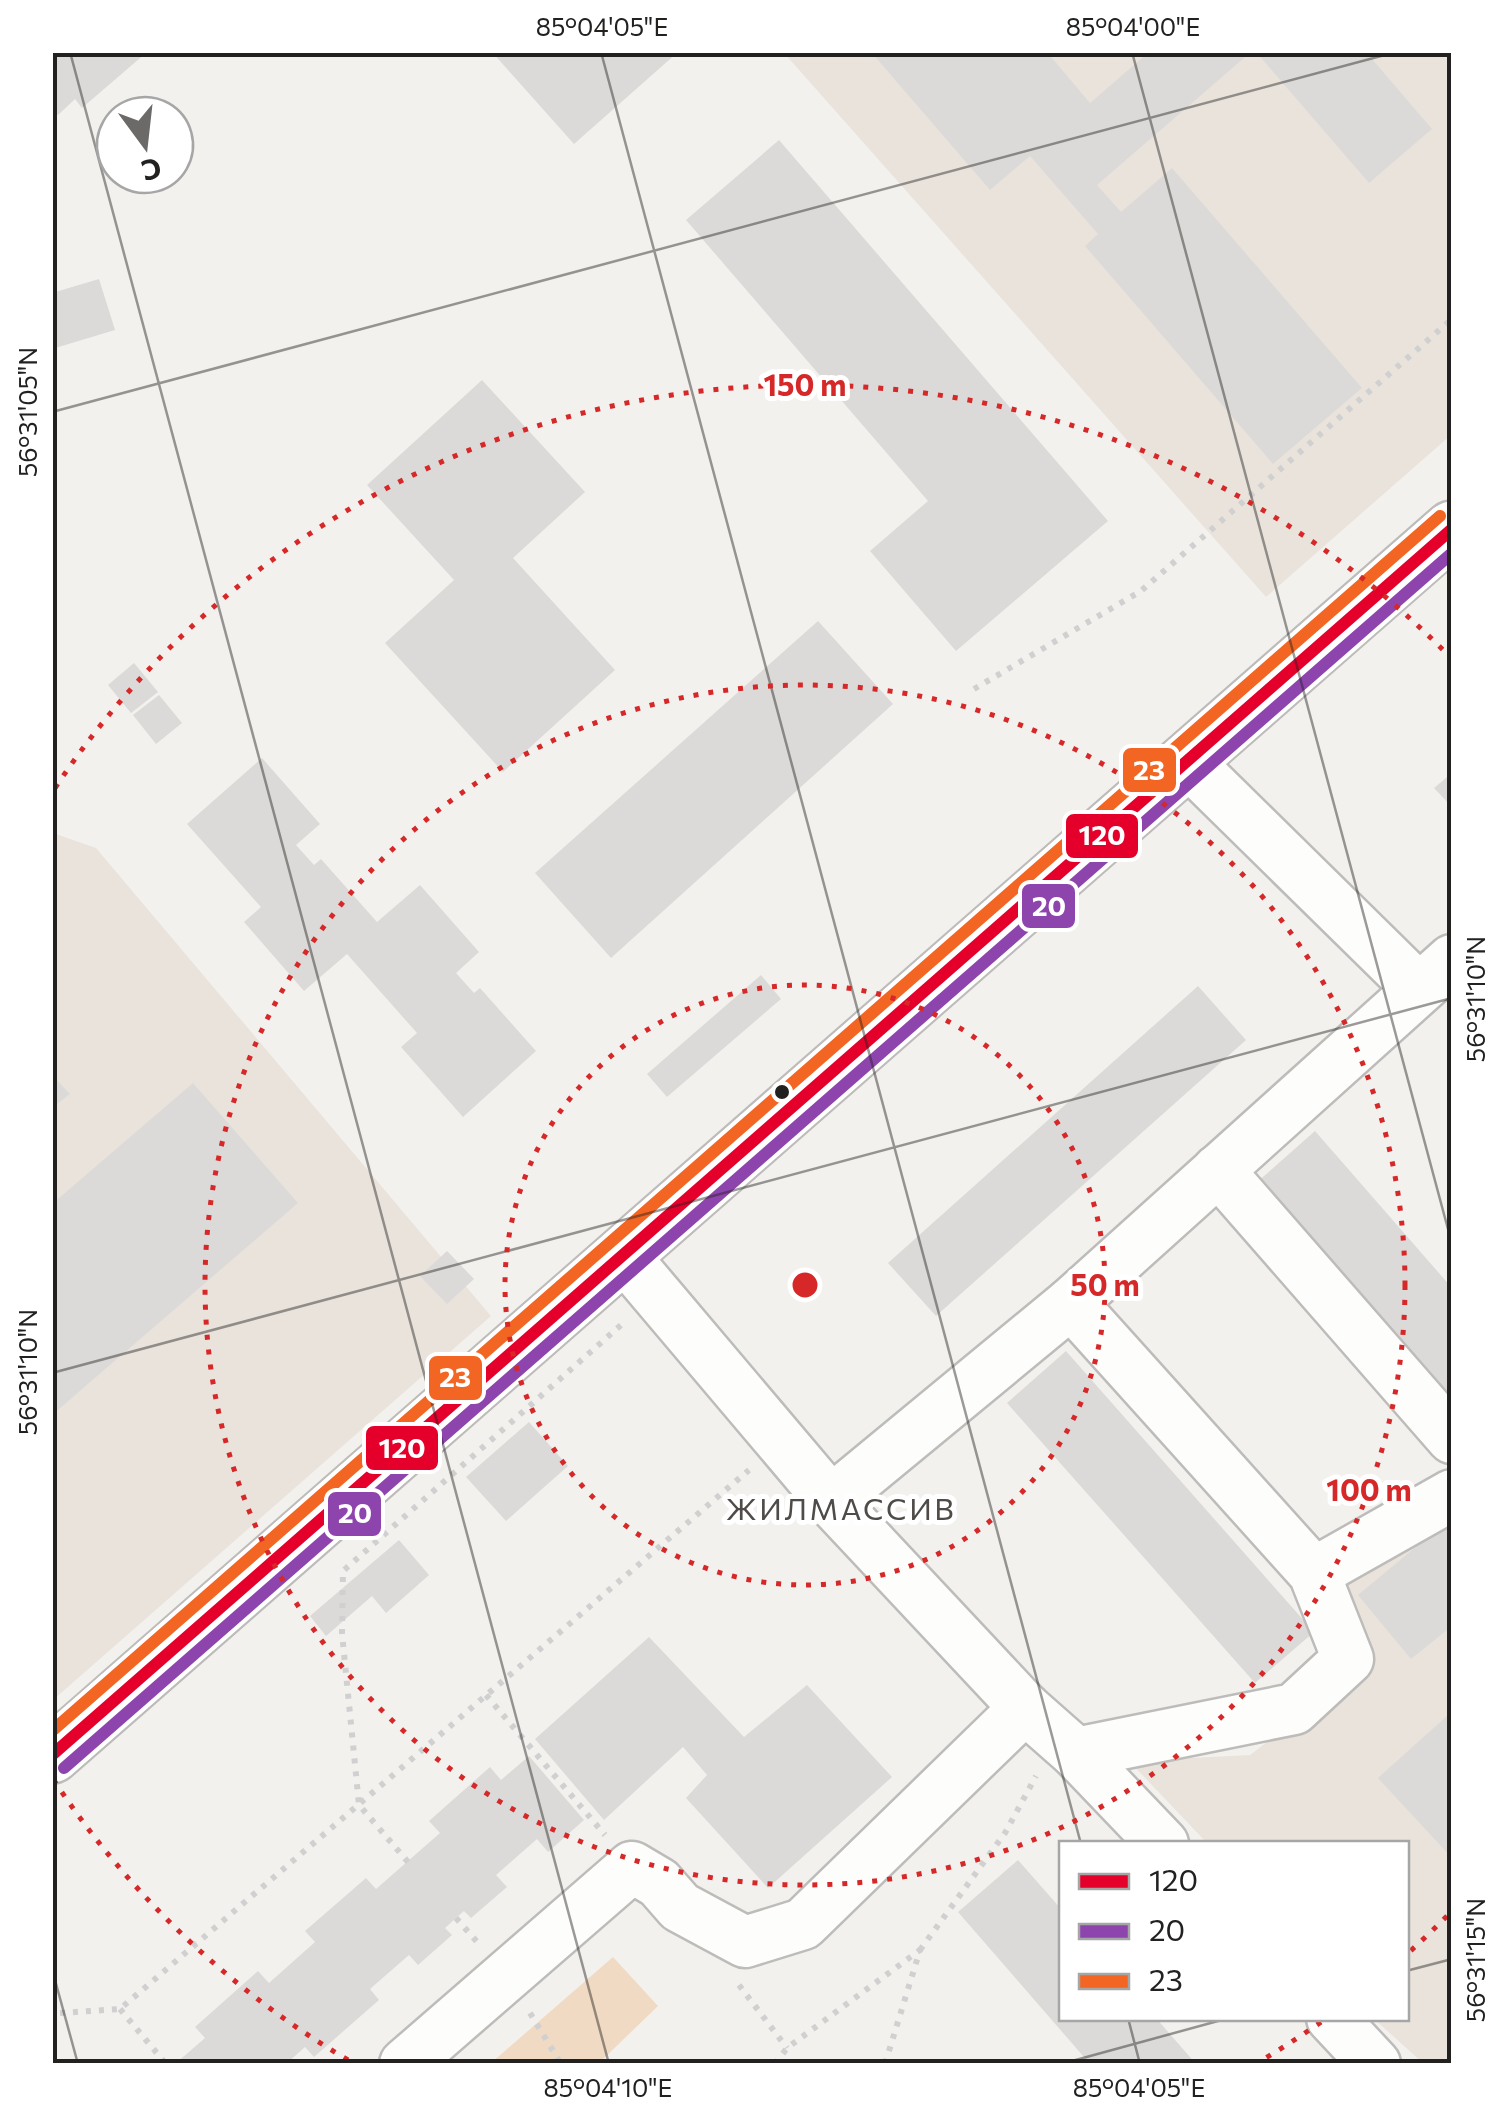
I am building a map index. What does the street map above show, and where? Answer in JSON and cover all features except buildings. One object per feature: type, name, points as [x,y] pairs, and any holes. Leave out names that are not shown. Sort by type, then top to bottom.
[{"type":"main road","points":[[52,1755],[640,1275],[1187,761],[1452,529]]},
{"type":"lane","points":[[831,1501],[1071,1302],[1435,974],[1187,761]]},
{"type":"lane","points":[[1218,1170],[1452,1438]]},
{"type":"lane","points":[[640,1275],[831,1501],[1160,1841]]},
{"type":"lane","points":[[405,2064],[632,1867],[659,1882],[680,1907],[745,1942],[803,1924],[1053,1733],[1294,1709],[1348,1659],[1314,1573],[1071,1302]]},
{"type":"lane","points":[[1314,1573],[1452,1496]]},
{"type":"lane","points":[[1335,2021],[1375,2064]]},
{"type":"path","points":[[974,689],[1142,591],[1452,319]]},
{"type":"path","points":[[408,1862],[358,1805],[342,1634],[344,1572],[640,1275]]},
{"type":"path","points":[[60,2013],[120,2009],[780,1443]]},
{"type":"path","points":[[486,1695],[632,1867]]},
{"type":"path","points":[[776,2064],[787,2048],[920,1950],[1005,1833],[1053,1733]]},
{"type":"path","points":[[884,2064],[920,1950]]},
{"type":"path","points":[[120,2009],[166,2064]]},
{"type":"shaded area","points":[[784,53],[1450,53],[1451,435],[1266,597]]},
{"type":"shaded area","points":[[53,833],[96,848],[491,1316],[53,1700]]},
{"type":"shaded area","points":[[1451,1477],[1451,2063],[1423,2063],[1376,2021],[1409,2021],[1409,1841],[1205,1841],[1129,1761],[1250,1755],[1369,1665],[1336,1576]]},
{"type":"shaded area","points":[[613,1957],[658,2006],[599,2063],[491,2063]]},
{"type":"transit line","name":"23","points":[[52,1731],[1440,516]]},
{"type":"transit line","name":"120","points":[[52,1755],[1452,529]]},
{"type":"transit line","name":"20","points":[[64,1768],[1452,553]]},
{"type":"district","name":"ЖИЛМАССИВ","points":[[841,1507]]}]
